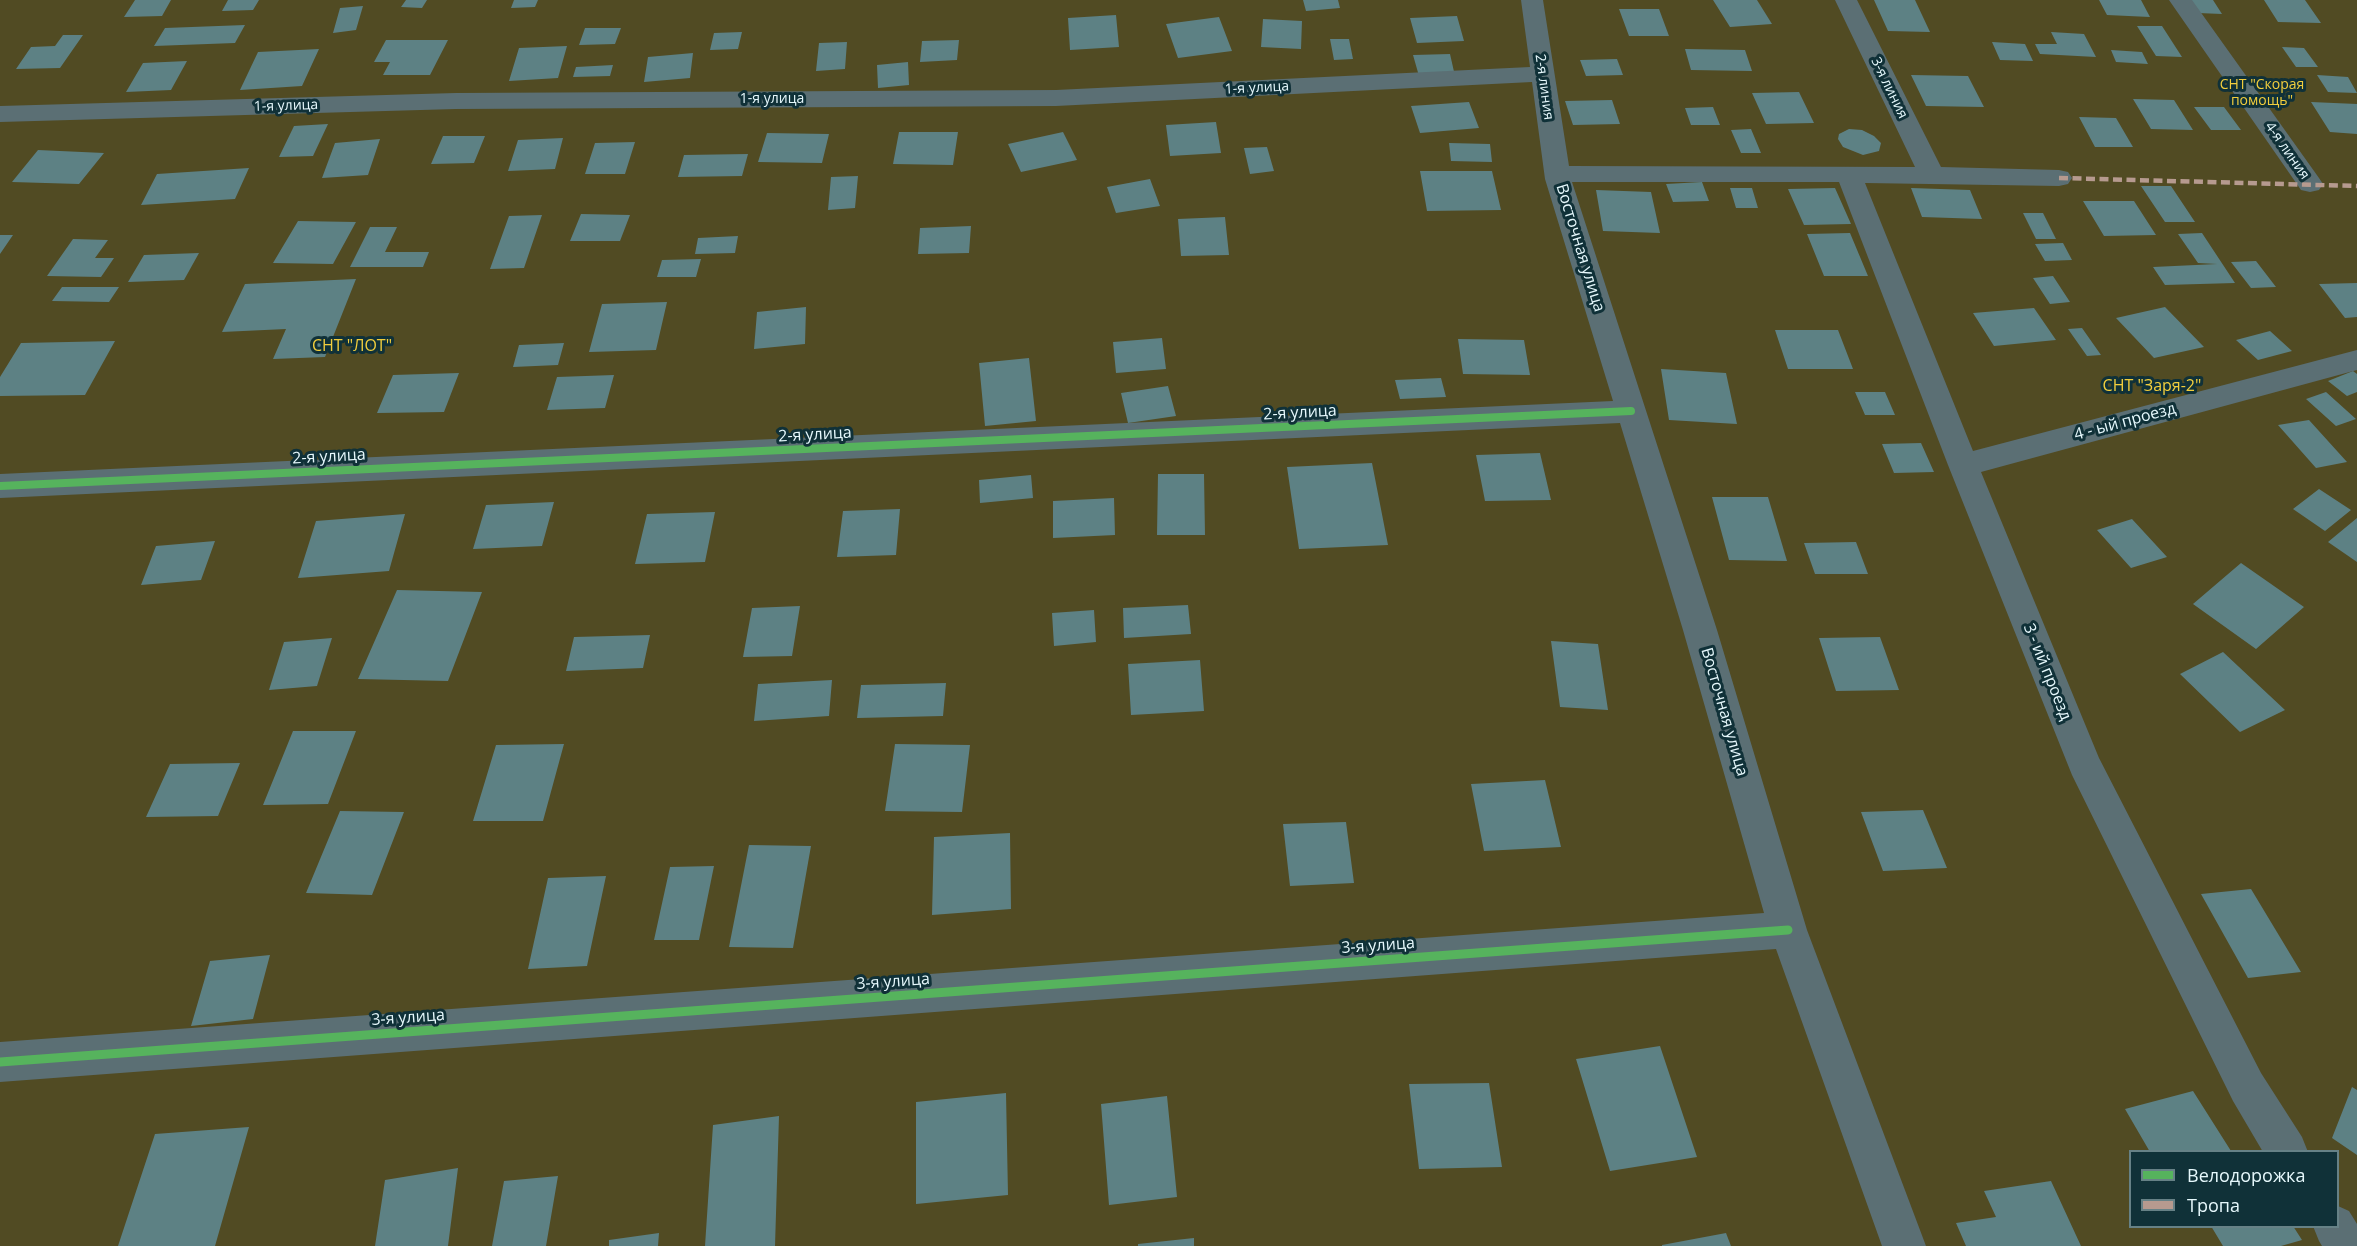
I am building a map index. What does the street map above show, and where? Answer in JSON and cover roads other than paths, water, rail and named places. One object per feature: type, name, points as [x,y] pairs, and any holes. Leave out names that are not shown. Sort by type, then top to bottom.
[{"type":"street","name":"2-я линия","points":[[1532,0],[1557,174]]},
{"type":"street","name":"3-я линия","points":[[1846,0],[1932,175]]},
{"type":"street","name":"4-я линия","points":[[2180,0],[2310,184]]},
{"type":"street","name":"1-я улица","points":[[0,114],[456,101],[1056,98],[1543,74]]},
{"type":"street","points":[[1557,174],[1849,174],[2059,178]]},
{"type":"street","name":"Восточная улица","points":[[1557,174],[1700,630],[1788,930],[1904,1246]]},
{"type":"street","name":"3 - ий проезд","points":[[1849,174],[2084,764],[2247,1087],[2286,1150]]},
{"type":"street","name":"4 - ый проезд","points":[[1963,465],[2357,360]]},
{"type":"street","name":"2-я улица","points":[[0,486],[1631,411]]},
{"type":"street","name":"3-я улица","points":[[0,1062],[1788,930]]},
{"type":"street","points":[[2335,1228],[2346,1246]]},
{"type":"park label","name":"СНТ \"Скорая помощь\"","points":[[2262,94]]},
{"type":"park label","name":"СНТ \"ЛОТ\"","points":[[352,346]]},
{"type":"park label","name":"СНТ \"Заря-2\"","points":[[2152,386]]}]
